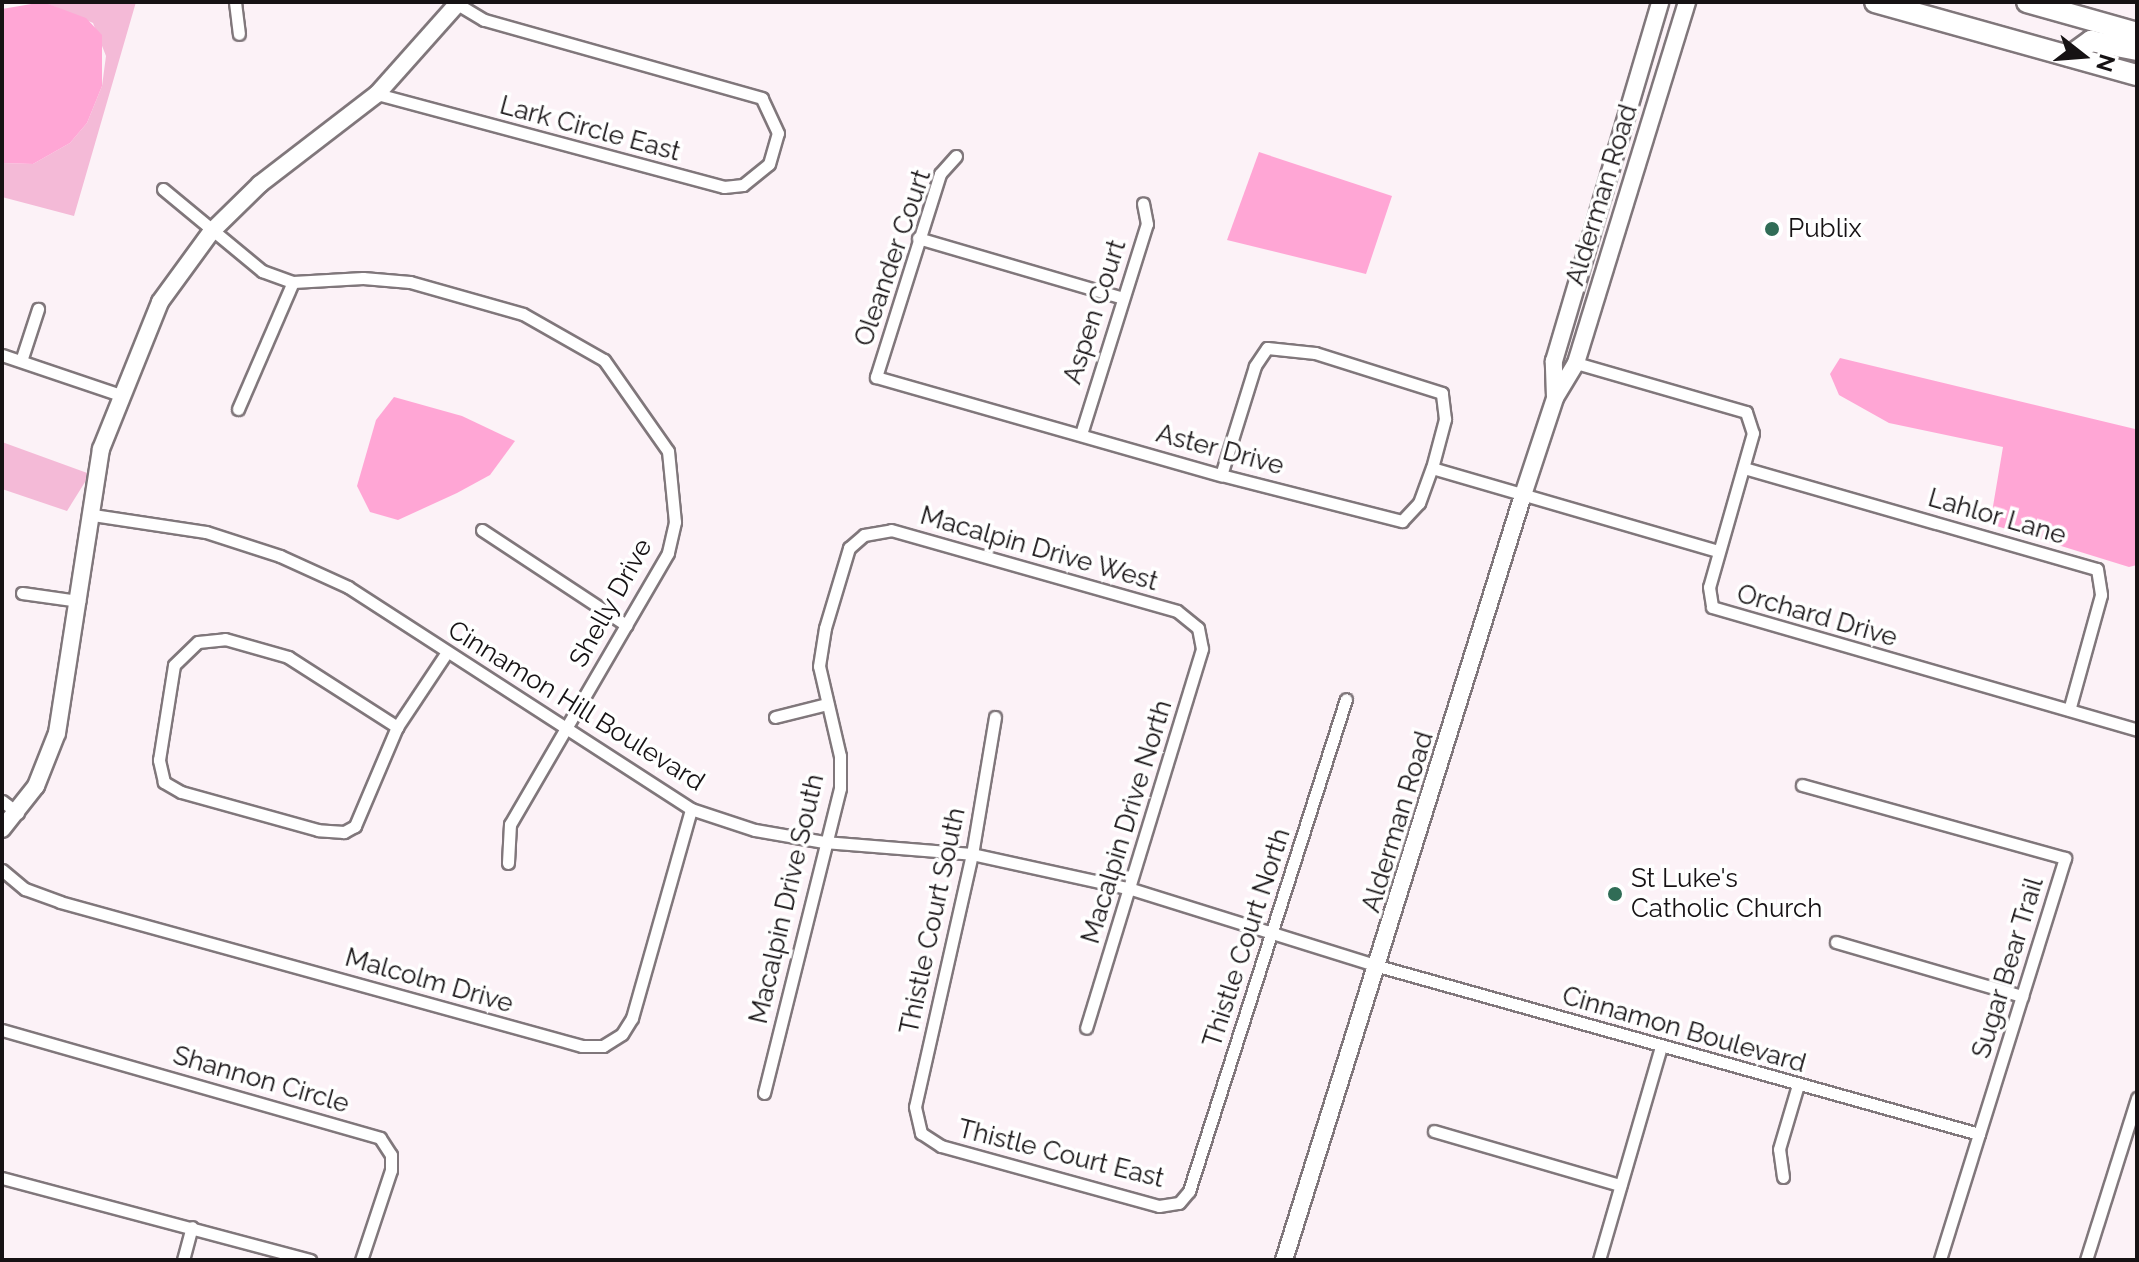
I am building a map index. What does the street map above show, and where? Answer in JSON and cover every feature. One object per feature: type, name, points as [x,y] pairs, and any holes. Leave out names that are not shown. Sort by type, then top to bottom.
[{"type":"highway","points":[[1875,2],[2137,75]]},
{"type":"highway","points":[[2027,2],[2137,33]]},
{"type":"highway","points":[[2070,56],[2091,41],[2137,50]]},
{"type":"street","points":[[235,2],[239,34]]},
{"type":"street","name":"Alderman Road","points":[[1555,398],[1554,361],[1660,2]]},
{"type":"street","name":"Alderman Road","points":[[1284,1260],[1523,495],[1555,398],[1576,363],[1687,2]]},
{"type":"street","points":[[2,829],[18,813],[36,786],[57,733],[101,449],[120,395],[160,302],[211,232],[260,184],[377,94],[457,3]]},
{"type":"street","name":"Lark Circle East","points":[[377,94],[724,187],[743,185],[758,175],[775,148],[778,133],[762,98],[484,20],[457,3]]},
{"type":"street","name":"Oleander Court","points":[[876,377],[940,174],[956,156]]},
{"type":"street","name":"Shelly Drive","points":[[163,189],[211,232],[262,271],[293,282],[363,278],[410,282],[523,314],[604,360],[668,451],[674,500],[668,553],[510,824],[508,863]]},
{"type":"street","name":"Aspen Court","points":[[1081,434],[1120,297],[1147,224],[1143,203]]},
{"type":"street","points":[[918,238],[1120,297]]},
{"type":"street","points":[[238,409],[293,282]]},
{"type":"street","points":[[21,361],[38,309]]},
{"type":"street","points":[[1221,475],[1255,366],[1267,348],[1284,346],[1442,393],[1445,419],[1432,468],[1718,551]]},
{"type":"street","points":[[2,355],[120,395]]},
{"type":"street","name":"Orchard Drive","points":[[1576,363],[1746,412],[1753,433],[1709,587],[1712,607],[2137,730]]},
{"type":"street","name":"Aster Drive","points":[[876,377],[1221,475],[1402,521],[1419,503],[1432,468]]},
{"type":"street","name":"Lahlor Lane","points":[[1744,468],[2097,569],[2101,595],[2069,710]]},
{"type":"street","name":"Cinnamon Hill Boulevard","points":[[93,515],[206,532],[280,556],[348,587],[565,731],[691,809],[755,830],[824,842],[972,854],[1131,889],[1378,966]]},
{"type":"street","points":[[482,530],[626,625]]},
{"type":"street","name":"Macalpin Drive West","points":[[864,535],[891,530],[1177,611],[1198,628]]},
{"type":"street","name":"Macalpin Drive South","points":[[764,1093],[824,842],[840,788],[840,756],[819,666],[825,628],[849,548],[864,535]]},
{"type":"street","points":[[22,593],[79,601]]},
{"type":"street","name":"Macalpin Drive North","points":[[1086,1028],[1202,649],[1198,628]]},
{"type":"street","points":[[397,727],[288,657],[225,639],[198,642],[174,665],[159,760],[164,782],[181,792],[344,832],[363,815],[397,727],[447,652]]},
{"type":"street","name":"Thistle Court North","points":[[1189,1191],[1346,699]]},
{"type":"street","points":[[775,717],[827,704]]},
{"type":"street","name":"Thistle Court South","points":[[921,1133],[915,1107],[972,854],[995,717]]},
{"type":"street","name":"Sugar Bear Trail","points":[[1802,785],[2065,858],[1940,1260]]},
{"type":"street","points":[[2,801],[18,813]]},
{"type":"street","name":"Malcolm Drive","points":[[2,870],[25,889],[60,902],[582,1046],[603,1046],[622,1034],[632,1018],[691,809]]},
{"type":"street","points":[[1836,942],[2022,996]]},
{"type":"street","name":"Cinnamon Boulevard","points":[[1378,966],[1979,1134]]},
{"type":"street","name":"Shannon Circle","points":[[2,1030],[380,1138],[391,1155],[391,1170],[361,1260]]},
{"type":"street","points":[[1599,1260],[1661,1047]]},
{"type":"street","points":[[1783,1177],[1779,1149],[1798,1085]]},
{"type":"street","points":[[2086,1260],[2137,1098]]},
{"type":"street","points":[[1434,1131],[1620,1185]]},
{"type":"street","name":"Thistle Court East","points":[[921,1133],[941,1146],[1159,1206],[1179,1203],[1189,1191]]},
{"type":"street","points":[[2,1178],[310,1260]]},
{"type":"street","points":[[183,1260],[192,1227]]},
{"type":"shaded area","points":[[43,2],[136,2],[74,216],[2,197],[2,163],[33,164],[70,143],[87,123],[102,86],[106,56],[93,23]]},
{"type":"shaded area","points":[[43,2],[86,18],[102,35],[102,86],[87,123],[70,143],[33,164],[2,163],[2,9]]},
{"type":"shaded area","points":[[1259,152],[1392,196],[1366,274],[1227,240]]},
{"type":"shaded area","points":[[1840,358],[2135,429],[2137,424],[2137,565],[2129,567],[1990,524],[2003,447],[1889,423],[1839,395],[1830,374]]},
{"type":"shaded area","points":[[394,397],[462,416],[515,441],[490,475],[457,493],[398,520],[370,512],[357,486],[376,420]]},
{"type":"shaded area","points":[[2,442],[90,474],[67,511],[2,489]]},
{"type":"place","name":"Publix","points":[[1772,229]]},
{"type":"place","name":"St Luke's Catholic Church","points":[[1615,894]]}]
